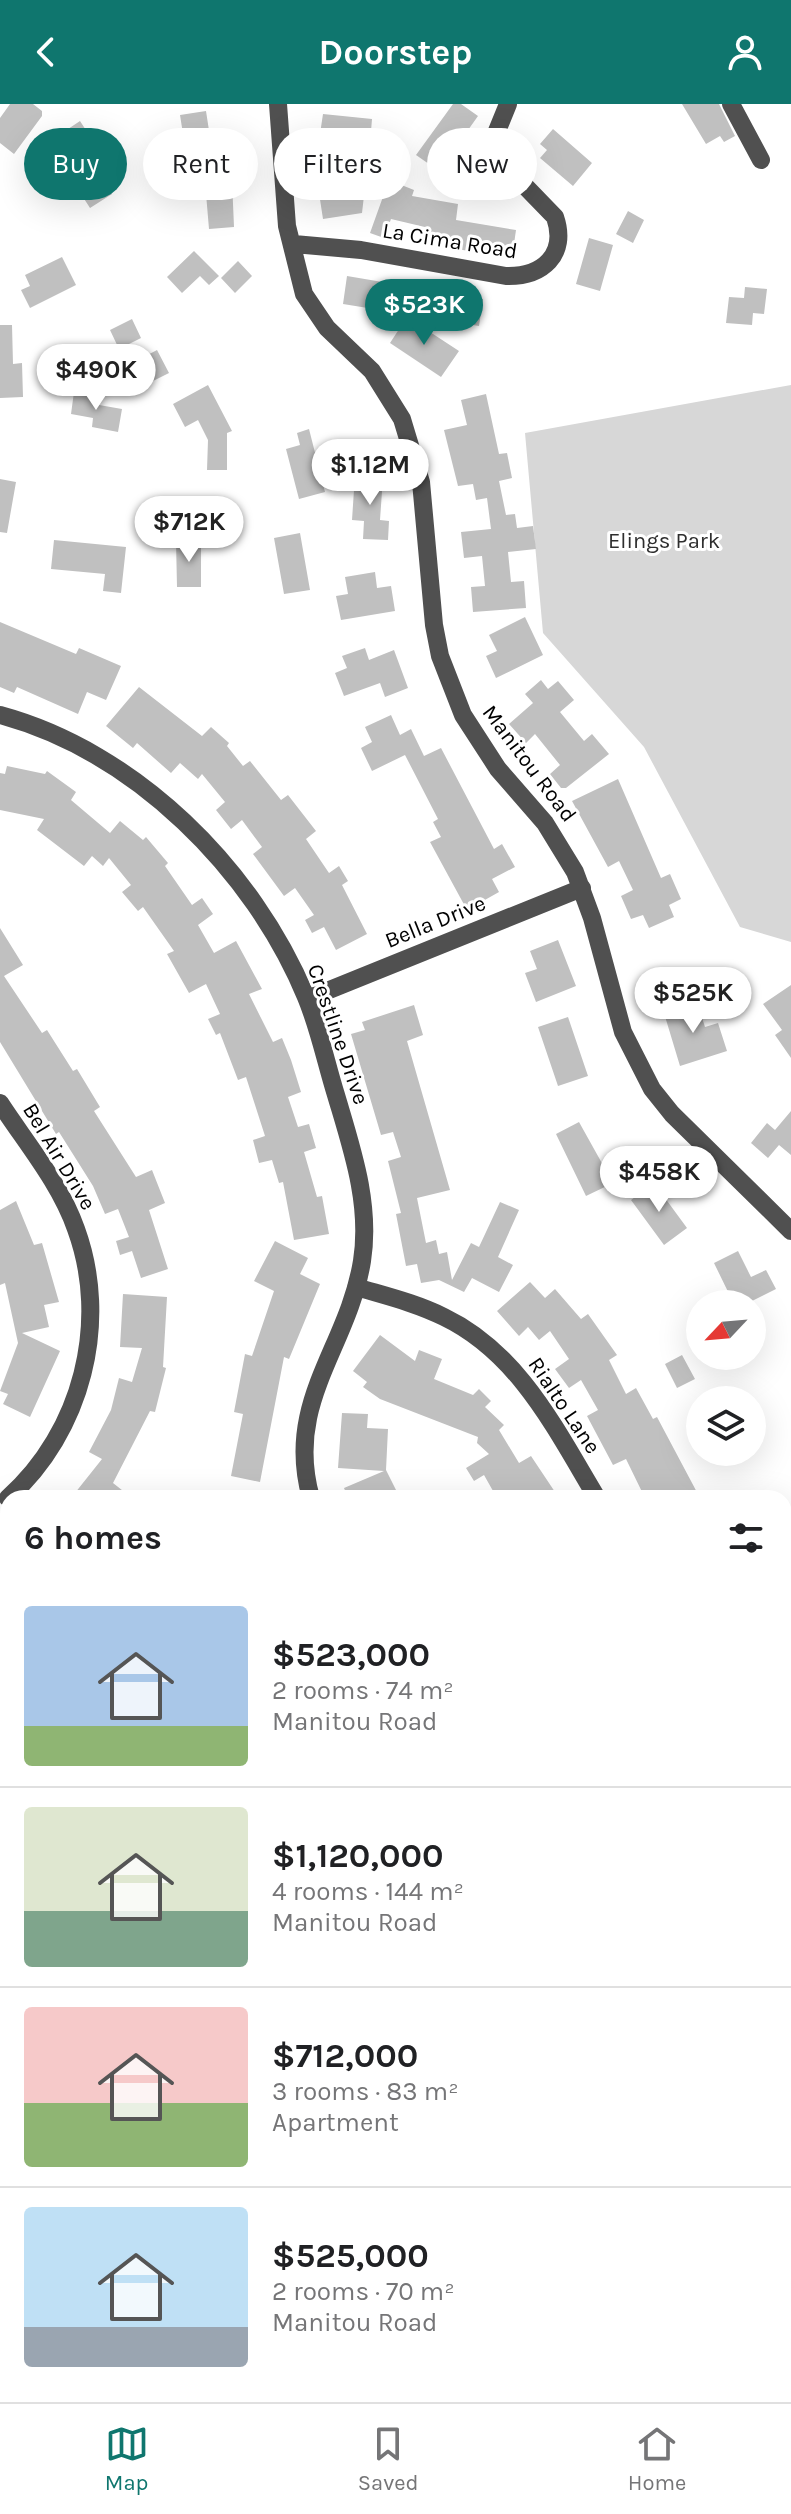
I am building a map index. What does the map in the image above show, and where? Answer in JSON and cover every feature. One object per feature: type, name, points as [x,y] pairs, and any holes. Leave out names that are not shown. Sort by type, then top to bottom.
[{"type":"street","name":"Manitou Road","points":[[278,104],[287,226],[294,244],[298,275],[314,313],[372,371],[402,419],[421,482],[434,625],[444,666],[463,715],[498,769],[553,834],[582,888],[623,1032],[652,1089],[672,1114],[791,1231]]},
{"type":"street","name":"La Cima Road","points":[[294,244],[361,250],[506,276],[524,276],[540,270],[556,251],[558,226],[555,217],[500,164],[495,155],[495,136],[508,104]]},
{"type":"street","points":[[731,104],[761,160]]},
{"type":"street","name":"Crestline Drive","points":[[0,715],[64,740],[103,762],[182,821],[241,885],[289,960],[307,999],[363,1200],[365,1234],[356,1287],[308,1411],[305,1467],[309,1490]]},
{"type":"street","name":"Bella Drive","points":[[307,999],[582,888]]},
{"type":"street","name":"Bel Air Drive","points":[[0,1103],[61,1197],[75,1227],[90,1283],[91,1316],[81,1381],[70,1412],[28,1480],[17,1490]]},
{"type":"street","name":"Rialto Lane","points":[[356,1287],[446,1318],[494,1350],[537,1400],[592,1490]]},
{"type":"green space","name":"Elings Park","points":[[791,385],[791,942],[740,927],[644,747],[543,633],[525,433]]},
{"type":"building","points":[[10,104],[33,104],[42,111],[33,128],[24,128],[24,140],[14,154],[0,143],[0,118]]},
{"type":"building","points":[[453,104],[461,104],[478,116],[469,128],[436,128]]},
{"type":"building","points":[[682,104],[719,104],[735,136],[724,142],[720,136],[706,144]]},
{"type":"building","points":[[206,111],[209,128],[182,128],[180,115]]},
{"type":"building","points":[[323,114],[372,119],[371,128],[321,128]]},
{"type":"building","points":[[80,121],[85,128],[70,128]]},
{"type":"building","points":[[553,129],[592,163],[573,186],[540,158],[547,150],[540,144]]},
{"type":"building","points":[[427,140],[427,163],[416,155]]},
{"type":"building","points":[[411,189],[414,190],[412,196],[458,204],[456,220],[516,230],[512,258],[426,244],[429,228],[391,219],[384,238],[370,233],[382,200],[411,200]]},
{"type":"building","points":[[85,200],[103,200],[90,208]]},
{"type":"building","points":[[207,200],[233,200],[234,227],[209,229]]},
{"type":"building","points":[[320,200],[364,200],[362,213],[323,219]]},
{"type":"building","points":[[628,211],[644,220],[633,243],[616,234]]},
{"type":"building","points":[[589,238],[613,245],[600,291],[576,284]]},
{"type":"building","points":[[194,251],[219,276],[209,285],[200,276],[182,293],[167,277]]},
{"type":"building","points":[[62,257],[76,285],[30,308],[21,290],[30,286],[25,275]]},
{"type":"building","points":[[238,261],[252,276],[235,293],[221,278]]},
{"type":"building","points":[[347,276],[483,299],[479,326],[343,304]]},
{"type":"building","points":[[745,287],[767,289],[764,314],[753,313],[752,325],[726,323],[729,297],[744,298]]},
{"type":"building","points":[[407,317],[459,351],[441,377],[390,343]]},
{"type":"building","points":[[132,319],[141,338],[119,349],[110,330]]},
{"type":"building","points":[[0,325],[12,325],[13,364],[22,363],[23,397],[0,398]]},
{"type":"building","points":[[157,350],[169,373],[149,383],[138,360]]},
{"type":"building","points":[[208,385],[232,431],[227,433],[227,470],[207,470],[208,440],[198,420],[185,427],[173,404]]},
{"type":"building","points":[[74,392],[100,396],[99,405],[122,409],[118,432],[92,427],[93,418],[71,414]]},
{"type":"building","points":[[486,394],[499,454],[507,453],[512,478],[499,481],[506,515],[515,514],[517,528],[533,526],[536,549],[508,552],[511,582],[524,581],[526,608],[473,612],[471,587],[485,586],[482,556],[464,558],[461,532],[491,529],[487,498],[476,500],[473,484],[458,486],[444,430],[467,425],[461,400]]},
{"type":"building","points":[[309,429],[325,492],[299,499],[286,449],[300,445],[297,433]]},
{"type":"building","points":[[355,475],[383,477],[380,520],[389,521],[388,540],[363,539],[364,521],[352,520]]},
{"type":"building","points":[[0,479],[16,482],[7,533],[0,532]]},
{"type":"building","points":[[300,533],[310,590],[284,594],[274,538]]},
{"type":"building","points":[[54,540],[126,547],[121,593],[103,591],[105,574],[51,569]]},
{"type":"building","points":[[176,541],[201,541],[201,587],[177,587]]},
{"type":"building","points":[[375,572],[377,588],[391,586],[395,611],[341,620],[336,596],[348,594],[345,577]]},
{"type":"building","points":[[525,617],[543,655],[496,678],[486,656],[497,651],[489,635]]},
{"type":"building","points":[[0,622],[76,654],[79,648],[121,666],[106,700],[87,692],[78,714],[17,687],[14,693],[0,687]]},
{"type":"building","points":[[365,648],[369,660],[394,650],[408,688],[385,697],[380,683],[344,696],[335,673],[347,668],[342,656]]},
{"type":"building","points":[[541,680],[548,689],[558,681],[574,700],[560,712],[584,741],[592,734],[609,754],[566,788],[561,788],[550,774],[560,765],[535,734],[526,743],[509,724],[533,703],[525,694]]},
{"type":"building","points":[[139,687],[202,736],[211,727],[229,743],[227,746],[243,766],[250,761],[281,800],[288,795],[316,831],[306,839],[329,873],[339,866],[348,881],[342,885],[367,934],[336,950],[324,927],[312,933],[305,920],[314,915],[295,888],[284,896],[253,854],[262,847],[242,820],[231,829],[216,810],[225,802],[202,774],[198,779],[180,763],[171,773],[137,743],[133,748],[106,726]]},
{"type":"building","points":[[391,715],[400,735],[411,729],[424,756],[441,748],[494,849],[502,844],[515,867],[492,879],[499,892],[467,910],[430,842],[441,837],[433,822],[438,819],[405,755],[372,771],[361,748],[372,742],[365,727]]},
{"type":"building","points":[[7,766],[45,774],[47,771],[76,792],[71,800],[110,833],[120,821],[143,840],[146,837],[168,863],[165,866],[192,905],[202,898],[213,914],[198,925],[214,953],[236,941],[262,989],[249,994],[273,1042],[282,1038],[291,1060],[301,1092],[288,1097],[298,1127],[309,1124],[316,1148],[304,1152],[317,1197],[322,1196],[329,1234],[294,1240],[283,1182],[279,1183],[272,1160],[259,1163],[253,1140],[265,1136],[246,1077],[238,1080],[220,1033],[216,1035],[208,1019],[220,1014],[206,984],[189,993],[167,954],[174,951],[143,907],[138,911],[122,892],[131,885],[109,858],[103,866],[92,856],[84,866],[37,830],[44,819],[0,810],[0,773],[5,774]]},
{"type":"building","points":[[618,779],[661,878],[670,874],[681,899],[669,905],[674,917],[649,928],[643,915],[631,919],[621,896],[633,890],[619,861],[608,867],[572,801]]},
{"type":"building","points":[[0,928],[23,965],[4,976],[42,1033],[47,1030],[73,1071],[77,1069],[100,1107],[94,1111],[136,1177],[152,1170],[165,1203],[149,1210],[168,1269],[141,1278],[132,1251],[120,1255],[116,1241],[129,1237],[118,1209],[105,1214],[93,1186],[59,1132],[56,1134],[0,1042]]},
{"type":"building","points":[[558,940],[576,986],[536,1002],[525,973],[537,969],[530,951]]},
{"type":"building","points":[[791,985],[791,1058],[775,1035],[782,1030],[763,1004]]},
{"type":"building","points":[[697,1002],[705,1027],[718,1023],[727,1051],[680,1066],[664,1013]]},
{"type":"building","points":[[414,1005],[423,1035],[407,1041],[450,1190],[417,1198],[426,1243],[436,1240],[439,1254],[447,1252],[452,1280],[471,1243],[479,1247],[500,1202],[519,1210],[498,1257],[513,1265],[499,1292],[472,1278],[464,1292],[439,1280],[421,1283],[417,1264],[406,1266],[396,1214],[401,1213],[388,1161],[401,1157],[393,1132],[381,1135],[351,1034],[365,1030],[362,1022]]},
{"type":"building","points":[[568,1017],[588,1076],[558,1086],[538,1027]]},
{"type":"building","points":[[791,1111],[791,1155],[779,1145],[768,1158],[751,1143],[767,1123],[775,1130]]},
{"type":"building","points":[[579,1122],[613,1183],[586,1196],[556,1134]]},
{"type":"building","points":[[654,1183],[687,1228],[664,1245],[631,1200]]},
{"type":"building","points":[[16,1201],[34,1245],[42,1243],[59,1302],[44,1305],[49,1327],[22,1333],[60,1351],[30,1417],[3,1404],[8,1394],[0,1391],[18,1343],[5,1283],[0,1285],[0,1210]]},
{"type":"building","points":[[275,1241],[308,1258],[300,1274],[320,1284],[289,1359],[284,1357],[260,1482],[231,1476],[243,1414],[234,1412],[245,1354],[252,1356],[274,1291],[254,1281]]},
{"type":"building","points":[[738,1251],[751,1277],[766,1270],[776,1289],[766,1294],[766,1290],[727,1290],[714,1263]]},
{"type":"building","points":[[530,1282],[545,1298],[555,1289],[581,1319],[588,1314],[617,1355],[609,1360],[626,1394],[636,1388],[653,1419],[657,1417],[696,1490],[641,1490],[626,1459],[613,1465],[587,1416],[598,1410],[581,1380],[569,1388],[555,1369],[569,1359],[550,1331],[539,1340],[528,1327],[519,1336],[497,1311]]},
{"type":"building","points":[[123,1294],[167,1297],[163,1367],[166,1368],[155,1412],[150,1411],[113,1483],[122,1490],[77,1490],[102,1459],[89,1452],[111,1410],[119,1378],[132,1382],[142,1348],[120,1347]]},
{"type":"building","points":[[380,1335],[415,1361],[419,1350],[442,1359],[434,1379],[473,1395],[479,1389],[491,1401],[485,1407],[504,1425],[499,1430],[519,1463],[531,1456],[554,1490],[492,1490],[484,1475],[474,1481],[466,1468],[489,1454],[477,1443],[478,1437],[380,1399],[363,1387],[367,1382],[353,1371]]},
{"type":"building","points":[[682,1355],[686,1370],[690,1370],[695,1379],[677,1388],[665,1364]]},
{"type":"building","points":[[342,1413],[368,1414],[367,1428],[388,1429],[386,1470],[396,1490],[345,1490],[384,1471],[338,1468]]}]
